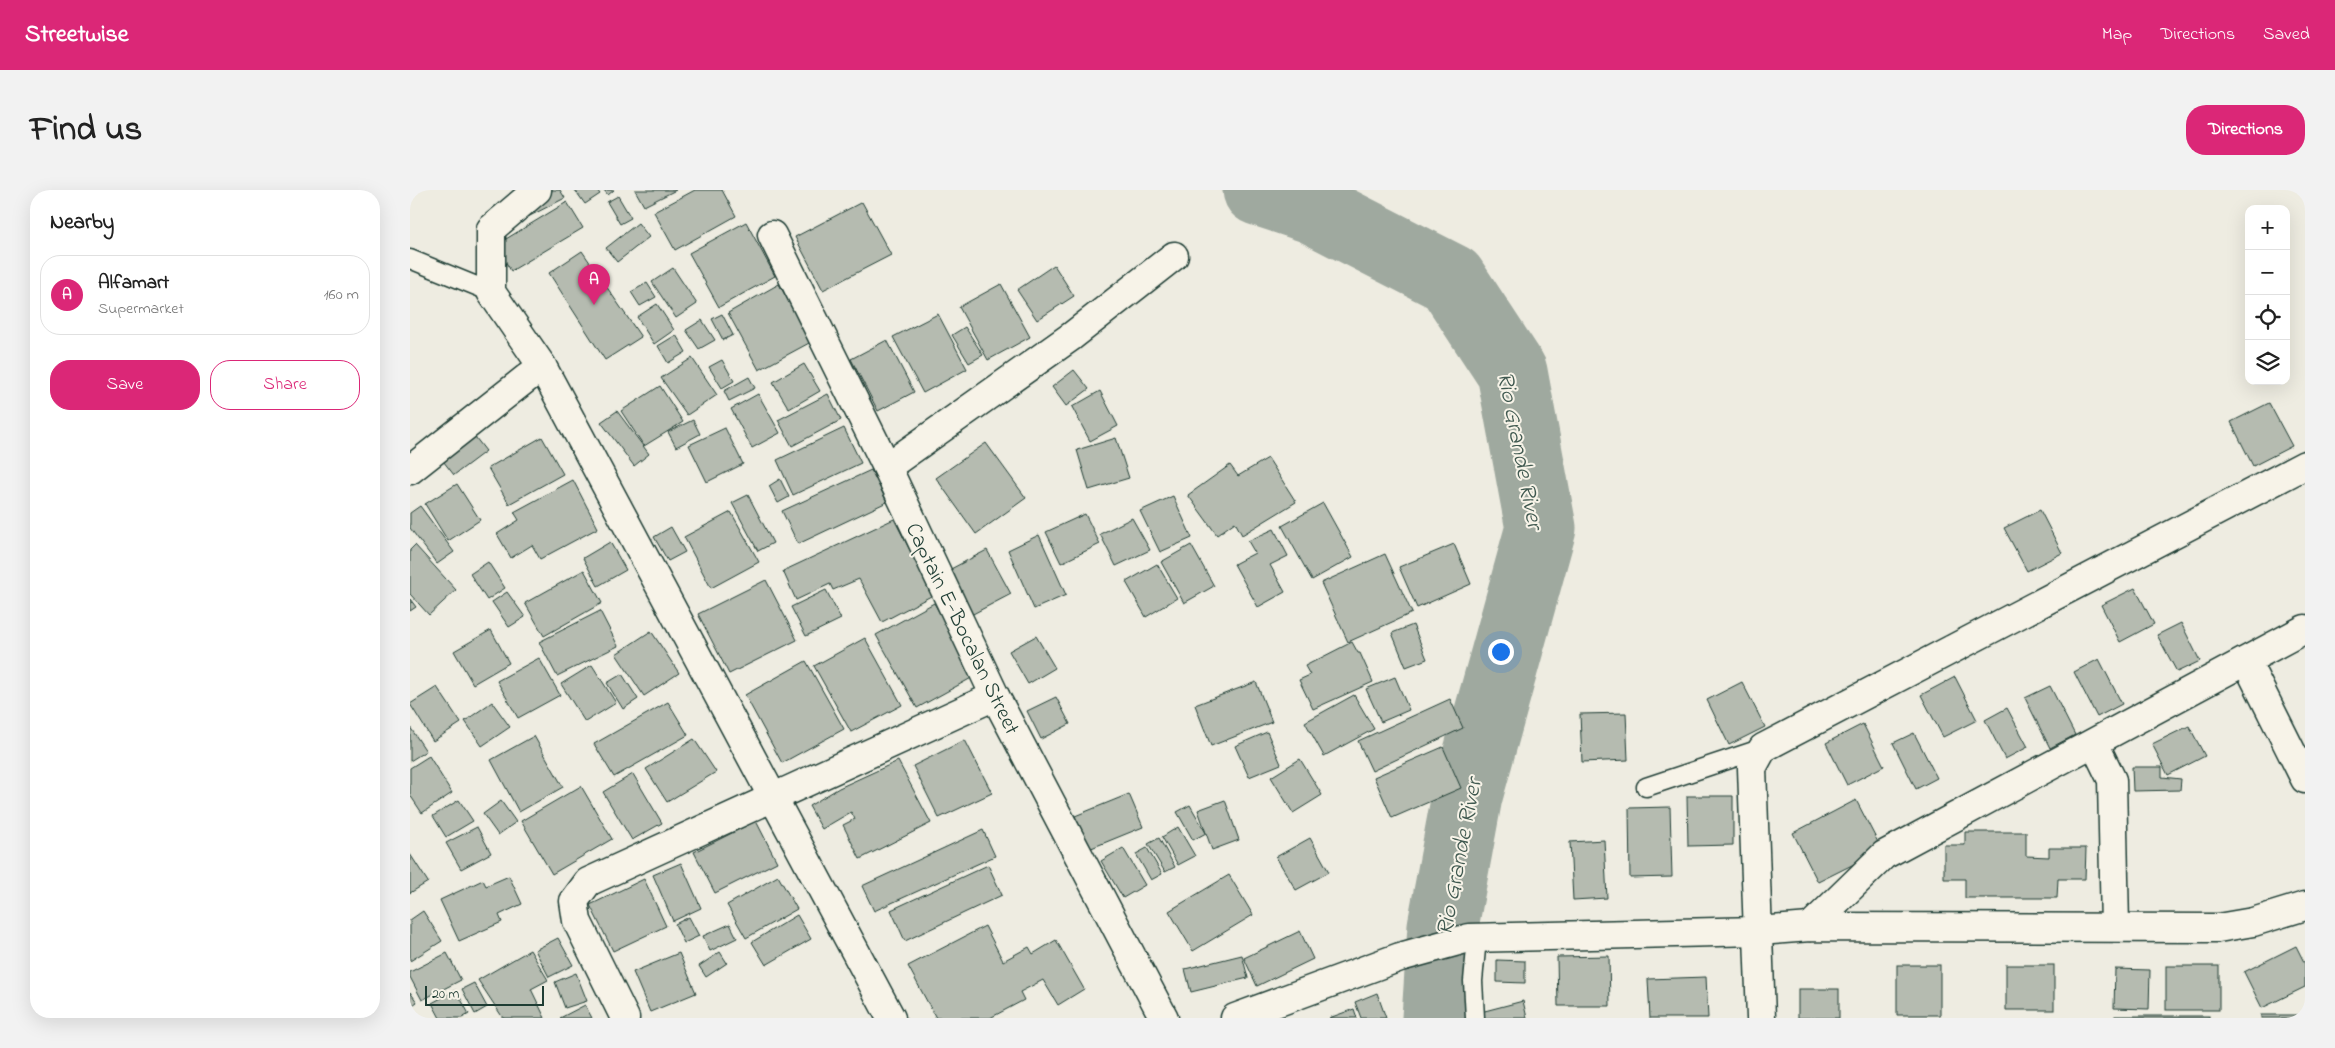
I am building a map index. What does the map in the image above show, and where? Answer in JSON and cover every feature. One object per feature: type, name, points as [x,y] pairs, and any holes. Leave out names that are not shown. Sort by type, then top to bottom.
[{"type":"street","points":[[537,190],[491,229],[491,292],[542,366],[891,1018]]},
{"type":"street","name":"Captain E-Bocalan Street","points":[[772,235],[887,467],[995,696],[1164,1018]]},
{"type":"street","points":[[887,467],[1072,336],[1174,256]]},
{"type":"street","points":[[410,470],[542,366]]},
{"type":"street","points":[[1761,1018],[1752,768],[1763,748],[2305,465]]},
{"type":"street","points":[[1810,927],[1884,855],[2305,629]]},
{"type":"street","points":[[2246,661],[2305,779]]},
{"type":"street","points":[[625,1018],[577,920],[574,901],[588,882],[995,696]]},
{"type":"street","points":[[2094,743],[2112,780],[2114,927]]},
{"type":"street","points":[[1236,1018],[1400,957],[1473,938],[1759,931],[1810,927],[2218,928],[2253,922],[2304,907]]},
{"type":"lane","points":[[410,259],[491,292]]},
{"type":"lane","points":[[1646,787],[1763,748]]},
{"type":"lane","points":[[1473,938],[1475,1018]]},
{"type":"building","points":[[550,190],[560,190],[565,198],[520,221]]},
{"type":"building","points":[[575,190],[597,190],[600,194],[585,204]]},
{"type":"building","points":[[604,190],[614,190],[608,195]]},
{"type":"building","points":[[635,190],[676,190],[644,206]]},
{"type":"building","points":[[695,190],[722,190],[736,216],[675,250],[654,212]]},
{"type":"building","points":[[618,196],[631,218],[620,224],[607,202]]},
{"type":"building","points":[[567,202],[583,228],[511,271],[496,245]]},
{"type":"building","points":[[862,202],[891,255],[823,290],[795,237]]},
{"type":"building","points":[[746,222],[775,276],[719,307],[689,253]]},
{"type":"building","points":[[638,223],[649,237],[617,262],[606,248]]},
{"type":"building","points":[[582,251],[641,337],[605,360],[549,273]]},
{"type":"building","points":[[1054,265],[1074,296],[1037,320],[1017,290]]},
{"type":"building","points":[[673,268],[697,304],[676,318],[652,282]]},
{"type":"building","points":[[647,283],[656,297],[640,306],[631,292]]},
{"type":"building","points":[[779,284],[811,342],[759,370],[728,313]]},
{"type":"building","points":[[1001,284],[1030,337],[988,360],[959,307]]},
{"type":"building","points":[[657,304],[674,330],[654,344],[637,317]]},
{"type":"building","points":[[722,314],[733,335],[723,340],[712,319]]},
{"type":"building","points":[[938,314],[967,369],[923,393],[893,337]]},
{"type":"building","points":[[702,320],[715,340],[699,349],[686,330]]},
{"type":"building","points":[[965,327],[983,355],[969,363],[952,335]]},
{"type":"building","points":[[676,335],[686,352],[668,363],[658,346]]},
{"type":"building","points":[[887,340],[914,392],[878,411],[851,359]]},
{"type":"building","points":[[692,358],[717,395],[687,415],[661,378]]},
{"type":"building","points":[[722,360],[734,381],[722,388],[709,367]]},
{"type":"building","points":[[804,364],[820,391],[789,409],[773,382]]},
{"type":"building","points":[[1074,370],[1089,389],[1066,406],[1052,387]]},
{"type":"building","points":[[749,377],[755,388],[729,401],[724,391]]},
{"type":"building","points":[[660,386],[683,422],[644,446],[621,411]]},
{"type":"building","points":[[1100,391],[1118,426],[1090,441],[1072,407]]},
{"type":"building","points":[[758,394],[780,433],[752,448],[731,409]]},
{"type":"building","points":[[828,394],[841,420],[792,446],[778,420]]},
{"type":"building","points":[[2269,403],[2292,446],[2253,466],[2231,422]]},
{"type":"building","points":[[617,411],[649,454],[634,466],[601,422]]},
{"type":"building","points":[[693,420],[700,434],[676,447],[668,432]]},
{"type":"building","points":[[725,428],[743,464],[707,482],[689,445]]},
{"type":"building","points":[[844,428],[861,463],[793,495],[777,460]]},
{"type":"building","points":[[472,433],[486,451],[454,475],[440,457]]},
{"type":"building","points":[[542,437],[563,474],[509,504],[488,468]]},
{"type":"building","points":[[1116,438],[1129,478],[1089,490],[1077,450]]},
{"type":"building","points":[[986,443],[1026,498],[976,534],[936,478]]},
{"type":"building","points":[[1268,458],[1296,502],[1242,535],[1235,522],[1217,535],[1188,495],[1230,465],[1238,476]]},
{"type":"building","points":[[871,470],[887,502],[798,544],[782,511]]},
{"type":"building","points":[[780,479],[789,497],[778,503],[769,486]]},
{"type":"building","points":[[573,480],[598,528],[540,559],[532,545],[511,558],[497,534],[519,520],[514,512]]},
{"type":"building","points":[[457,484],[480,520],[448,541],[425,504]]},
{"type":"building","points":[[748,495],[773,543],[758,551],[732,503]]},
{"type":"building","points":[[1173,496],[1192,538],[1160,552],[1140,511]]},
{"type":"building","points":[[1323,503],[1353,557],[1312,580],[1282,526]]},
{"type":"building","points":[[420,506],[454,552],[437,564],[410,528],[410,513]]},
{"type":"building","points":[[2040,510],[2062,553],[2027,571],[2004,528]]},
{"type":"building","points":[[731,512],[759,562],[711,588],[684,537]]},
{"type":"building","points":[[1085,514],[1100,544],[1061,563],[1046,532]]},
{"type":"building","points":[[1132,518],[1150,550],[1116,566],[1100,534]]},
{"type":"building","points":[[894,519],[933,595],[882,622],[859,579],[833,590],[830,584],[796,600],[783,571]]},
{"type":"building","points":[[671,527],[685,552],[668,561],[654,537]]},
{"type":"building","points":[[1274,529],[1288,556],[1270,565],[1285,592],[1258,607],[1234,564],[1255,553],[1248,541]]},
{"type":"building","points":[[1039,535],[1066,595],[1034,609],[1008,550]]},
{"type":"building","points":[[610,542],[626,570],[598,586],[583,558]]},
{"type":"building","points":[[1454,544],[1471,584],[1417,608],[1399,567]]},
{"type":"building","points":[[415,545],[456,590],[429,615],[410,594],[410,550]]},
{"type":"building","points":[[1191,545],[1214,586],[1184,603],[1161,562]]},
{"type":"building","points":[[987,550],[1011,594],[971,615],[947,571]]},
{"type":"building","points":[[1385,554],[1412,613],[1348,642],[1321,583]]},
{"type":"building","points":[[488,562],[505,588],[487,600],[470,574]]},
{"type":"building","points":[[1157,564],[1177,598],[1146,617],[1126,582]]},
{"type":"building","points":[[584,570],[602,603],[544,636],[525,603]]},
{"type":"building","points":[[766,580],[797,640],[729,674],[698,614]]},
{"type":"building","points":[[2135,588],[2154,624],[2120,642],[2101,605]]},
{"type":"building","points":[[826,590],[841,619],[806,636],[791,607]]},
{"type":"building","points":[[507,592],[525,617],[509,627],[492,602]]},
{"type":"building","points":[[410,599],[416,607],[410,611]]},
{"type":"building","points":[[934,603],[975,676],[917,708],[876,635]]},
{"type":"building","points":[[600,611],[618,646],[557,676],[539,642]]},
{"type":"building","points":[[2181,623],[2200,661],[2177,672],[2157,635]]},
{"type":"building","points":[[1413,625],[1427,659],[1406,667],[1392,633]]},
{"type":"building","points":[[491,630],[509,663],[473,684],[454,651]]},
{"type":"building","points":[[651,631],[679,673],[644,696],[616,654]]},
{"type":"building","points":[[1036,636],[1055,668],[1028,684],[1009,651]]},
{"type":"building","points":[[865,638],[902,705],[851,732],[814,666]]},
{"type":"building","points":[[1352,642],[1358,653],[1360,653],[1373,682],[1313,709],[1299,680],[1310,675],[1305,666]]},
{"type":"building","points":[[539,658],[560,695],[518,718],[497,681]]},
{"type":"building","points":[[2099,659],[2122,704],[2097,717],[2074,672]]},
{"type":"building","points":[[806,661],[844,729],[782,763],[745,695]]},
{"type":"building","points":[[592,665],[616,703],[585,722],[561,684]]},
{"type":"building","points":[[622,674],[638,699],[623,709],[607,683]]},
{"type":"building","points":[[1395,677],[1409,710],[1381,722],[1366,689]]},
{"type":"building","points":[[1955,677],[1977,720],[1943,737],[1921,695]]},
{"type":"building","points":[[1256,682],[1272,722],[1211,746],[1195,705]]},
{"type":"building","points":[[1742,682],[1765,727],[1729,745],[1707,700]]},
{"type":"building","points":[[2050,686],[2075,735],[2050,748],[2025,698]]},
{"type":"building","points":[[437,687],[461,723],[433,741],[410,704]]},
{"type":"building","points":[[1354,695],[1374,729],[1324,756],[1305,722]]},
{"type":"building","points":[[1056,697],[1070,724],[1041,739],[1027,711]]},
{"type":"building","points":[[1450,699],[1463,728],[1372,771],[1358,741]]},
{"type":"building","points":[[492,702],[510,727],[482,746],[465,721]]},
{"type":"building","points":[[668,702],[688,735],[614,777],[594,744]]},
{"type":"building","points":[[2007,708],[2028,747],[2005,759],[1985,720]]},
{"type":"building","points":[[1626,713],[1628,760],[1582,762],[1580,714]]},
{"type":"building","points":[[1863,724],[1884,766],[1847,785],[1826,743]]},
{"type":"building","points":[[2189,726],[2205,756],[2168,775],[2152,744]]},
{"type":"building","points":[[410,727],[426,751],[410,761]]},
{"type":"building","points":[[1267,732],[1281,764],[1249,777],[1235,746]]},
{"type":"building","points":[[1914,733],[1937,778],[1916,789],[1893,743]]},
{"type":"building","points":[[534,736],[563,787],[519,812],[491,760]]},
{"type":"building","points":[[694,739],[716,772],[667,802],[646,769]]},
{"type":"building","points":[[965,740],[992,793],[939,818],[913,766]]},
{"type":"building","points":[[1443,747],[1461,788],[1392,818],[1374,777]]},
{"type":"building","points":[[429,756],[452,793],[422,813],[410,795],[410,768]]},
{"type":"building","points":[[1300,759],[1322,795],[1293,813],[1271,777]]},
{"type":"building","points":[[898,761],[931,823],[860,859],[843,825],[855,819],[851,812],[822,829],[809,806],[839,788]]},
{"type":"building","points":[[2132,767],[2162,767],[2162,777],[2181,779],[2180,790],[2133,791]]},
{"type":"building","points":[[633,774],[662,823],[632,840],[603,792]]},
{"type":"building","points":[[581,786],[612,839],[552,874],[521,821]]},
{"type":"building","points":[[1129,794],[1143,827],[1089,849],[1075,816]]},
{"type":"building","points":[[1687,796],[1733,796],[1733,845],[1688,846]]},
{"type":"building","points":[[459,800],[473,821],[446,837],[433,816]]},
{"type":"building","points":[[1225,800],[1239,840],[1212,850],[1198,810]]},
{"type":"building","points":[[1856,800],[1882,850],[1818,882],[1793,833]]},
{"type":"building","points":[[501,801],[516,822],[498,835],[483,814]]},
{"type":"building","points":[[1190,805],[1206,833],[1193,840],[1177,812]]},
{"type":"building","points":[[1670,807],[1672,877],[1630,878],[1629,808]]},
{"type":"building","points":[[756,821],[777,862],[715,893],[694,852]]},
{"type":"building","points":[[477,827],[491,853],[461,869],[446,843]]},
{"type":"building","points":[[1178,827],[1195,856],[1178,865],[1162,837]]},
{"type":"building","points":[[983,830],[995,856],[874,911],[862,886]]},
{"type":"building","points":[[1965,832],[2026,832],[2026,856],[2049,857],[2049,848],[2086,848],[2085,879],[2058,879],[2057,898],[1965,898],[1965,879],[1944,879],[1944,845],[1965,845]]},
{"type":"building","points":[[1159,838],[1175,867],[1165,872],[1148,844]]},
{"type":"building","points":[[1310,838],[1329,872],[1296,890],[1276,857]]},
{"type":"building","points":[[1604,840],[1607,898],[1573,900],[1570,842]]},
{"type":"building","points":[[1123,848],[1145,885],[1123,898],[1101,861]]},
{"type":"building","points":[[1147,848],[1162,874],[1151,880],[1136,854]]},
{"type":"building","points":[[410,854],[428,882],[410,893]]},
{"type":"building","points":[[681,863],[701,908],[673,921],[653,875]]},
{"type":"building","points":[[988,865],[1002,895],[905,941],[891,910]]},
{"type":"building","points":[[1229,875],[1253,915],[1193,951],[1169,911]]},
{"type":"building","points":[[509,876],[522,904],[499,915],[502,922],[459,941],[440,900],[483,880],[486,886]]},
{"type":"building","points":[[778,876],[797,909],[746,938],[727,905]]},
{"type":"building","points":[[644,879],[666,926],[613,951],[590,905]]},
{"type":"building","points":[[423,911],[442,941],[410,961],[410,920]]},
{"type":"building","points":[[797,915],[811,939],[766,965],[752,942]]},
{"type":"building","points":[[689,917],[699,936],[684,943],[675,924]]},
{"type":"building","points":[[730,924],[737,938],[710,951],[703,936]]},
{"type":"building","points":[[985,926],[1003,961],[1029,947],[1033,954],[1056,940],[1084,989],[1058,1005],[1043,980],[1020,992],[1024,1000],[990,1018],[936,1018],[908,966]]},
{"type":"building","points":[[1300,931],[1313,959],[1257,986],[1244,958]]},
{"type":"building","points":[[558,938],[573,965],[549,977],[535,950]]},
{"type":"building","points":[[2296,946],[2305,964],[2305,987],[2262,1008],[2244,972]]},
{"type":"building","points":[[530,950],[548,980],[531,989],[545,1018],[503,1018],[478,980]]},
{"type":"building","points":[[720,952],[727,963],[706,977],[699,966]]},
{"type":"building","points":[[447,953],[461,980],[422,1000],[410,977],[410,972]]},
{"type":"building","points":[[679,953],[696,993],[650,1012],[633,972]]},
{"type":"building","points":[[1242,955],[1248,978],[1191,992],[1185,969]]},
{"type":"building","points":[[1609,956],[1610,1006],[1558,1006],[1557,957]]},
{"type":"building","points":[[1497,960],[1525,961],[1525,983],[1497,982]]},
{"type":"building","points":[[1897,965],[1940,965],[1940,1015],[1897,1015]]},
{"type":"building","points":[[2006,965],[2054,965],[2054,1010],[2006,1010]]},
{"type":"building","points":[[2166,966],[2219,966],[2219,1010],[2166,1010]]},
{"type":"building","points":[[2115,969],[2150,970],[2149,1009],[2114,1008]]},
{"type":"building","points":[[576,973],[587,1001],[565,1008],[555,982]]},
{"type":"building","points":[[1706,977],[1708,1018],[1650,1018],[1648,979]]},
{"type":"building","points":[[474,983],[487,1007],[475,1014],[462,989]]},
{"type":"building","points":[[1798,989],[1839,989],[1839,1018],[1798,1018]]},
{"type":"building","points":[[456,990],[469,1014],[462,1018],[440,1018],[432,1003]]},
{"type":"building","points":[[410,992],[417,1002],[410,1007]]},
{"type":"building","points":[[1377,993],[1386,1018],[1361,1018],[1355,1002]]},
{"type":"building","points":[[1523,1001],[1527,1018],[1479,1018],[1477,1013]]},
{"type":"building","points":[[585,1005],[592,1018],[560,1018]]},
{"type":"building","points":[[1354,1009],[1357,1018],[1329,1018]]},
{"type":"building","points":[[2261,1015],[2305,1015],[2305,1018],[2261,1018]]},
{"type":"building","points":[[2115,1016],[2209,1016],[2209,1018],[2115,1018]]},
{"type":"waterway","name":"Rio Grande River","points":[[1258,190],[1312,208],[1451,279],[1512,372],[1541,528],[1467,796],[1443,926],[1437,1018]]},
{"type":"place","name":"Alfamart","points":[[594,305]]}]
